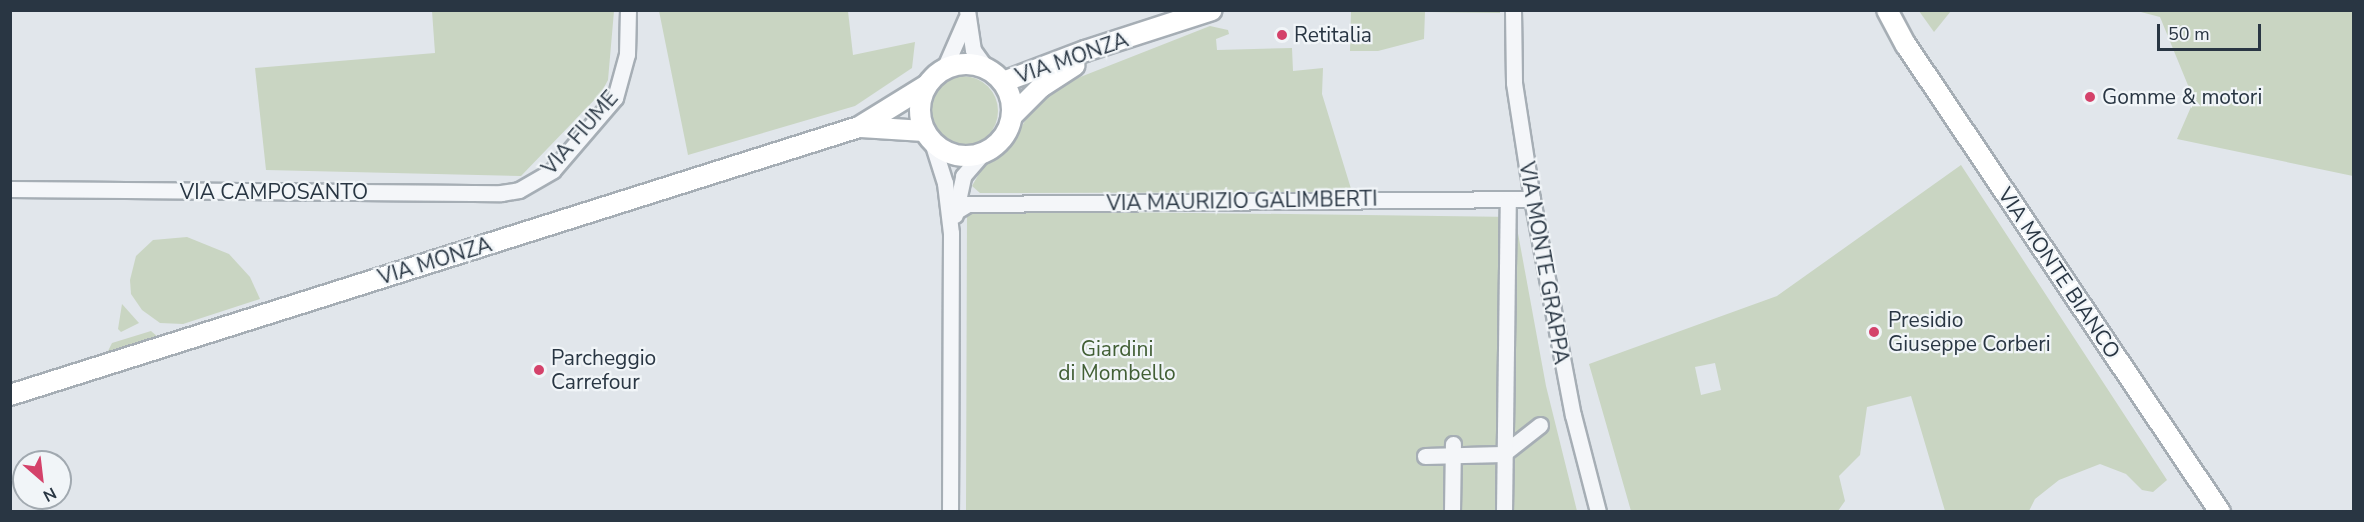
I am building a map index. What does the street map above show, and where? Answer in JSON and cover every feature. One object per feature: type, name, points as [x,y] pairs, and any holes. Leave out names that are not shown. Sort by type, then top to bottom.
[{"type":"main road","name":"VIA MONZA","points":[[1013,115],[1057,76],[1178,16],[1212,10]]},
{"type":"main road","name":"VIA MONTE BIANCO","points":[[1876,10],[1898,34],[2220,512]]},
{"type":"main road","name":"VIA MONTE BIANCO","points":[[1887,10],[1898,34]]},
{"type":"main road","name":"VIA MONZA","points":[[1003,82],[1140,34]]},
{"type":"main road","points":[[965,63],[986,68],[1003,82],[1011,96],[1013,115],[1003,139],[983,153],[955,155],[928,136],[920,105],[927,85],[944,69],[965,63]]},
{"type":"main road","name":"VIA MONZA","points":[[10,395],[859,127],[927,85]]},
{"type":"main road","name":"VIA MONZA","points":[[859,127],[928,136]]},
{"type":"street","name":"VIA FIUME","points":[[536,182],[553,170],[615,98],[627,54],[628,10]]},
{"type":"street","name":"VIA MONTE GRAPPA","points":[[1513,10],[1514,83],[1532,199],[1575,426],[1598,512]]},
{"type":"street","points":[[967,13],[974,50],[986,68]]},
{"type":"street","points":[[944,69],[967,13]]},
{"type":"street","points":[[928,136],[945,183],[951,233],[950,512]]},
{"type":"street","points":[[951,233],[963,176],[983,153]]},
{"type":"street","name":"VIA CAMPOSANTO","points":[[10,189],[501,194],[536,182]]},
{"type":"street","name":"VIA MAURIZIO GALIMBERTI","points":[[955,212],[968,204],[1532,199]]},
{"type":"street","points":[[1504,512],[1508,201]]},
{"type":"street","points":[[1425,456],[1453,450],[1503,454],[1540,425]]},
{"type":"street","points":[[1452,512],[1453,450]]},
{"type":"green space","points":[[1500,10],[1500,13],[1425,12],[1424,39],[1378,51],[1350,51],[1351,11]]},
{"type":"green space","points":[[432,11],[614,11],[608,80],[601,93],[521,176],[266,170],[255,68],[435,53]]},
{"type":"green space","points":[[659,11],[848,11],[853,55],[915,42],[912,68],[855,106],[688,155]]},
{"type":"green space","points":[[1919,11],[1951,11],[1934,32]]},
{"type":"green space","points":[[2137,11],[2353,11],[2353,176],[2177,139],[2194,100],[2160,17]]},
{"type":"green space","points":[[1210,26],[1228,30],[1229,34],[1216,39],[1217,50],[1292,48],[1293,71],[1323,68],[1322,94],[1352,192],[980,193],[972,186],[984,165],[1011,144],[1034,106],[1065,83]]},
{"type":"green space","points":[[963,76],[976,79],[988,86],[995,98],[998,111],[995,124],[988,136],[976,143],[963,146],[950,143],[938,136],[931,124],[928,111],[931,98],[938,86],[950,79]]},
{"type":"green space","name":"Presidio Giuseppe Corberi","points":[[1961,165],[2167,480],[2153,492],[2142,490],[2126,474],[2100,464],[2059,480],[2035,499],[2029,511],[1945,511],[1911,396],[1867,407],[1860,455],[1839,476],[1845,501],[1838,511],[1631,511],[1589,364],[1777,296]],"holes":[[[1715,363],[1721,390],[1701,395],[1695,367]]]},
{"type":"green space","name":"Giardini di Mombello","points":[[967,210],[1515,217],[1546,386],[1577,511],[966,512]]},
{"type":"green space","points":[[187,237],[229,254],[250,277],[260,299],[183,324],[160,323],[142,310],[131,294],[130,280],[136,256],[153,240]]},
{"type":"green space","points":[[122,304],[139,323],[121,332],[118,329]]},
{"type":"green space","points":[[151,331],[159,338],[107,353],[112,343]]},
{"type":"place","name":"Retitalia","points":[[1282,35]]},
{"type":"place","name":"Gomme & motori","points":[[2090,97]]},
{"type":"place","name":"Presidio Giuseppe Corberi","points":[[1874,332]]},
{"type":"place","name":"Parcheggio Carrefour","points":[[539,370]]}]
